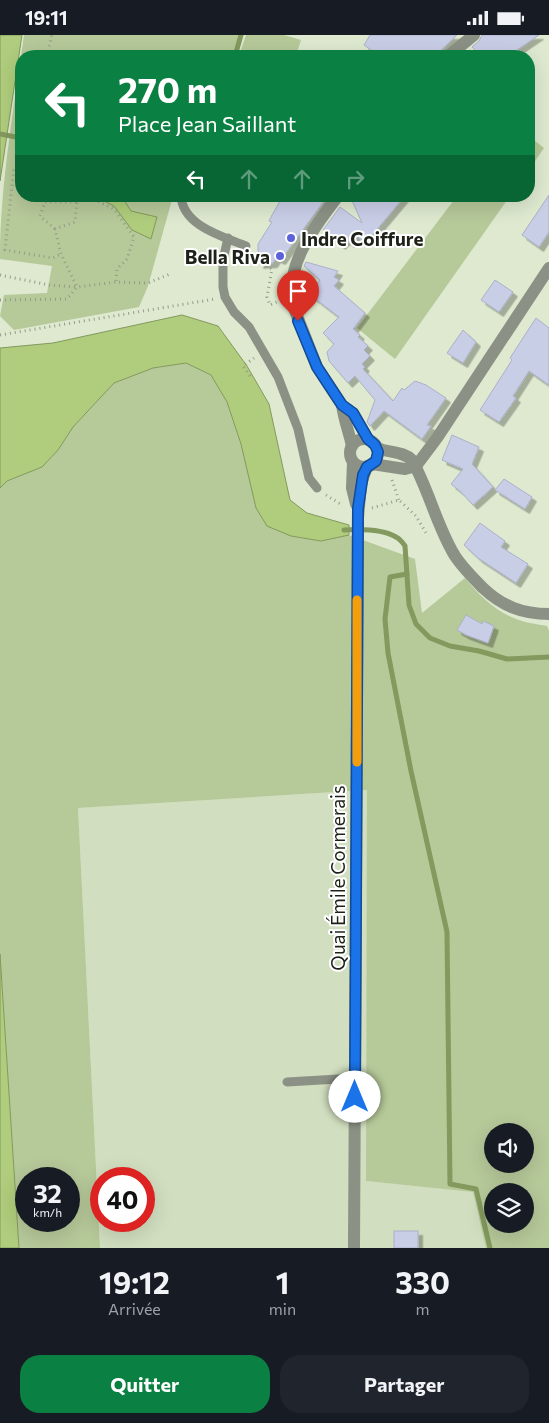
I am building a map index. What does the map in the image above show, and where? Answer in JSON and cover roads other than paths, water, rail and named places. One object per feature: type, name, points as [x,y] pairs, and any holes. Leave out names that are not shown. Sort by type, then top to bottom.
[{"type":"street","points":[[455,50],[474,35]]},
{"type":"street","points":[[334,202],[301,251],[294,273],[291,295],[295,312],[317,367],[342,405],[353,413],[372,444],[377,457],[370,465]]},
{"type":"street","points":[[342,405],[343,419],[352,445],[350,456],[353,462],[358,465],[405,469],[416,467],[549,269]]},
{"type":"street","points":[[352,445],[360,439],[408,456],[416,467],[455,555],[469,575],[488,593],[515,610],[549,614]]},
{"type":"street","name":"Quai Émile Cormerais","points":[[353,462],[352,487],[358,513]]},
{"type":"street","name":"Quai Émile Cormerais","points":[[354,1248],[358,513],[361,483],[370,465]]},
{"type":"lane","points":[[182,202],[182,206],[197,224],[228,238],[244,250]]},
{"type":"lane","points":[[228,238],[223,260],[225,297],[234,312],[249,327],[278,377],[298,429],[309,478],[318,488]]},
{"type":"lane","points":[[287,1082],[355,1078]]},
{"type":"waterway","points":[[237,50],[241,35]]},
{"type":"waterway","points":[[0,134],[15,137]]},
{"type":"waterway","points":[[344,530],[384,532],[402,542],[405,546],[409,605],[416,624],[430,638],[450,646],[479,651],[507,659],[549,657]]},
{"type":"waterway","points":[[407,574],[390,577],[385,619],[388,653],[411,771],[447,932],[450,1184],[476,1189],[490,1248]]},
{"type":"place","name":"Indre Coiffure","points":[[291,238]]},
{"type":"place","name":"Bella Riva","points":[[280,256]]}]
